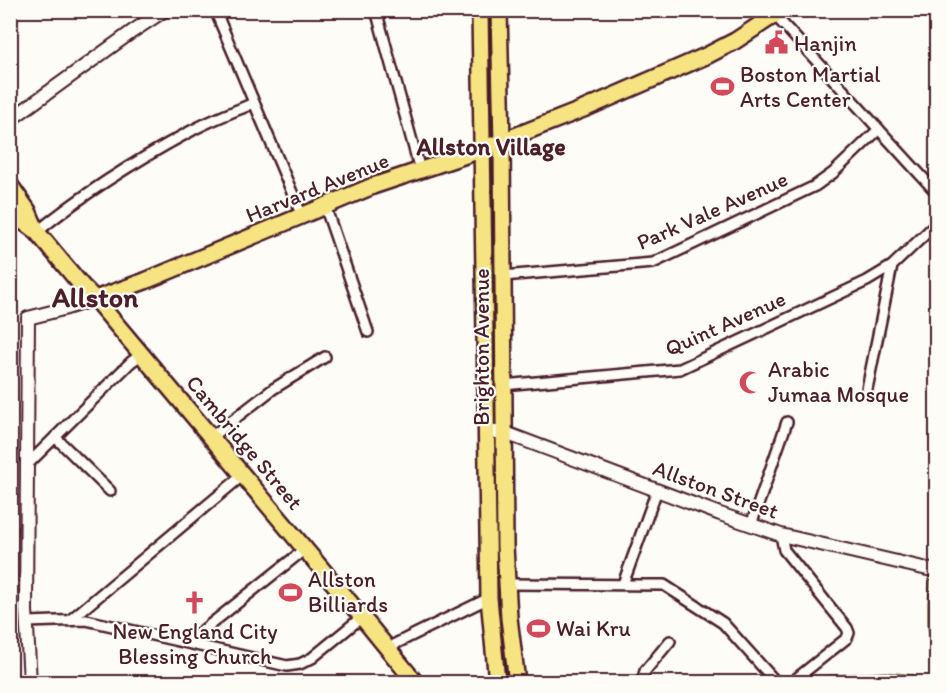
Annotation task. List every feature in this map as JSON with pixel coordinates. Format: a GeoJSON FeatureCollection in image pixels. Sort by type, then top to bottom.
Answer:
{"type":"FeatureCollection","features":[{"type":"Feature","properties":{"kind":"main road","name":"Brighton Avenue"},"geometry":{"type":"LineString","coordinates":[[480,10],[489,598],[497,682]]}},
{"type":"Feature","properties":{"kind":"main road","name":"Brighton Avenue"},"geometry":{"type":"LineString","coordinates":[[499,10],[506,584],[510,636],[517,682]]}},
{"type":"Feature","properties":{"kind":"main road","name":"Harvard Avenue"},"geometry":{"type":"LineString","coordinates":[[95,299],[146,282],[373,186],[483,149],[590,107],[735,41],[776,12]]}},
{"type":"Feature","properties":{"kind":"main road","name":"Cambridge Street"},"geometry":{"type":"LineString","coordinates":[[10,185],[28,211],[37,232]]}},
{"type":"Feature","properties":{"kind":"main road","name":"Cambridge Street"},"geometry":{"type":"LineString","coordinates":[[10,207],[18,218],[37,232],[142,354],[362,616],[414,682]]}},
{"type":"Feature","properties":{"kind":"street"},"geometry":{"type":"LineString","coordinates":[[10,120],[165,10]]}},
{"type":"Feature","properties":{"kind":"street"},"geometry":{"type":"LineString","coordinates":[[215,10],[302,216]]}},
{"type":"Feature","properties":{"kind":"street"},"geometry":{"type":"LineString","coordinates":[[376,10],[420,170]]}},
{"type":"Feature","properties":{"kind":"street"},"geometry":{"type":"LineString","coordinates":[[932,10],[936,16]]}},
{"type":"Feature","properties":{"kind":"street"},"geometry":{"type":"LineString","coordinates":[[776,12],[936,192]]}},
{"type":"Feature","properties":{"kind":"street"},"geometry":{"type":"LineString","coordinates":[[37,232],[127,168],[192,129],[254,103]]}},
{"type":"Feature","properties":{"kind":"street","name":"Park Vale Avenue"},"geometry":{"type":"LineString","coordinates":[[503,276],[652,263],[815,186],[833,173],[879,129]]}},
{"type":"Feature","properties":{"kind":"street"},"geometry":{"type":"LineString","coordinates":[[325,206],[368,332]]}},
{"type":"Feature","properties":{"kind":"street","name":"Quint Avenue"},"geometry":{"type":"LineString","coordinates":[[503,385],[680,369],[867,281],[892,266],[936,224]]}},
{"type":"Feature","properties":{"kind":"street"},"geometry":{"type":"LineString","coordinates":[[867,389],[892,266]]}},
{"type":"Feature","properties":{"kind":"street"},"geometry":{"type":"LineString","coordinates":[[30,682],[27,622],[28,318],[95,299]]}},
{"type":"Feature","properties":{"kind":"street"},"geometry":{"type":"LineString","coordinates":[[27,465],[142,354]]}},
{"type":"Feature","properties":{"kind":"street"},"geometry":{"type":"LineString","coordinates":[[211,437],[273,389],[325,357]]}},
{"type":"Feature","properties":{"kind":"street"},"geometry":{"type":"LineString","coordinates":[[751,525],[787,422]]}},
{"type":"Feature","properties":{"kind":"street","name":"Allston Street"},"geometry":{"type":"LineString","coordinates":[[487,432],[503,432],[781,535],[936,568]]}},
{"type":"Feature","properties":{"kind":"street"},"geometry":{"type":"LineString","coordinates":[[55,437],[110,491]]}},
{"type":"Feature","properties":{"kind":"street"},"geometry":{"type":"LineString","coordinates":[[69,621],[243,475]]}},
{"type":"Feature","properties":{"kind":"street"},"geometry":{"type":"LineString","coordinates":[[623,584],[657,490]]}},
{"type":"Feature","properties":{"kind":"street"},"geometry":{"type":"LineString","coordinates":[[781,535],[784,550],[849,633],[848,638],[792,682]]}},
{"type":"Feature","properties":{"kind":"street"},"geometry":{"type":"LineString","coordinates":[[187,643],[305,549]]}},
{"type":"Feature","properties":{"kind":"street"},"geometry":{"type":"LineString","coordinates":[[506,584],[664,585],[723,622],[776,682]]}},
{"type":"Feature","properties":{"kind":"street"},"geometry":{"type":"LineString","coordinates":[[388,650],[403,640],[489,598]]}},
{"type":"Feature","properties":{"kind":"street"},"geometry":{"type":"LineString","coordinates":[[27,622],[86,620],[287,666],[300,664],[312,657],[362,616]]}},
{"type":"Feature","properties":{"kind":"street"},"geometry":{"type":"LineString","coordinates":[[643,682],[645,671],[669,641]]}},
{"type":"Feature","properties":{"kind":"green space"},"geometry":{"type":"Polygon","coordinates":[[[930,580],[936,582],[936,677],[928,627],[930,580]]]}},
{"type":"Feature","properties":{"kind":"green space"},"geometry":{"type":"Polygon","coordinates":[[[885,672],[913,675],[918,682],[821,682],[822,676],[885,672]]]}},
{"type":"Feature","properties":{"kind":"place","name":"Hanjin"},"geometry":{"type":"Point","coordinates":[776,43]}},
{"type":"Feature","properties":{"kind":"place","name":"Boston Martial Arts Center"},"geometry":{"type":"Point","coordinates":[722,87]}},
{"type":"Feature","properties":{"kind":"place","name":"Arabic Jumaa Mosque"},"geometry":{"type":"Point","coordinates":[750,382]}},
{"type":"Feature","properties":{"kind":"place","name":"Allston Billiards"},"geometry":{"type":"Point","coordinates":[290,592]}},
{"type":"Feature","properties":{"kind":"place","name":"New England City Blessing Church"},"geometry":{"type":"Point","coordinates":[195,602]}},
{"type":"Feature","properties":{"kind":"place","name":"Wai Kru"},"geometry":{"type":"Point","coordinates":[538,628]}},
{"type":"Feature","properties":{"kind":"district","name":"Allston Village"},"geometry":{"type":"Point","coordinates":[491,147]}},
{"type":"Feature","properties":{"kind":"district","name":"Allston"},"geometry":{"type":"Point","coordinates":[95,297]}}]}
